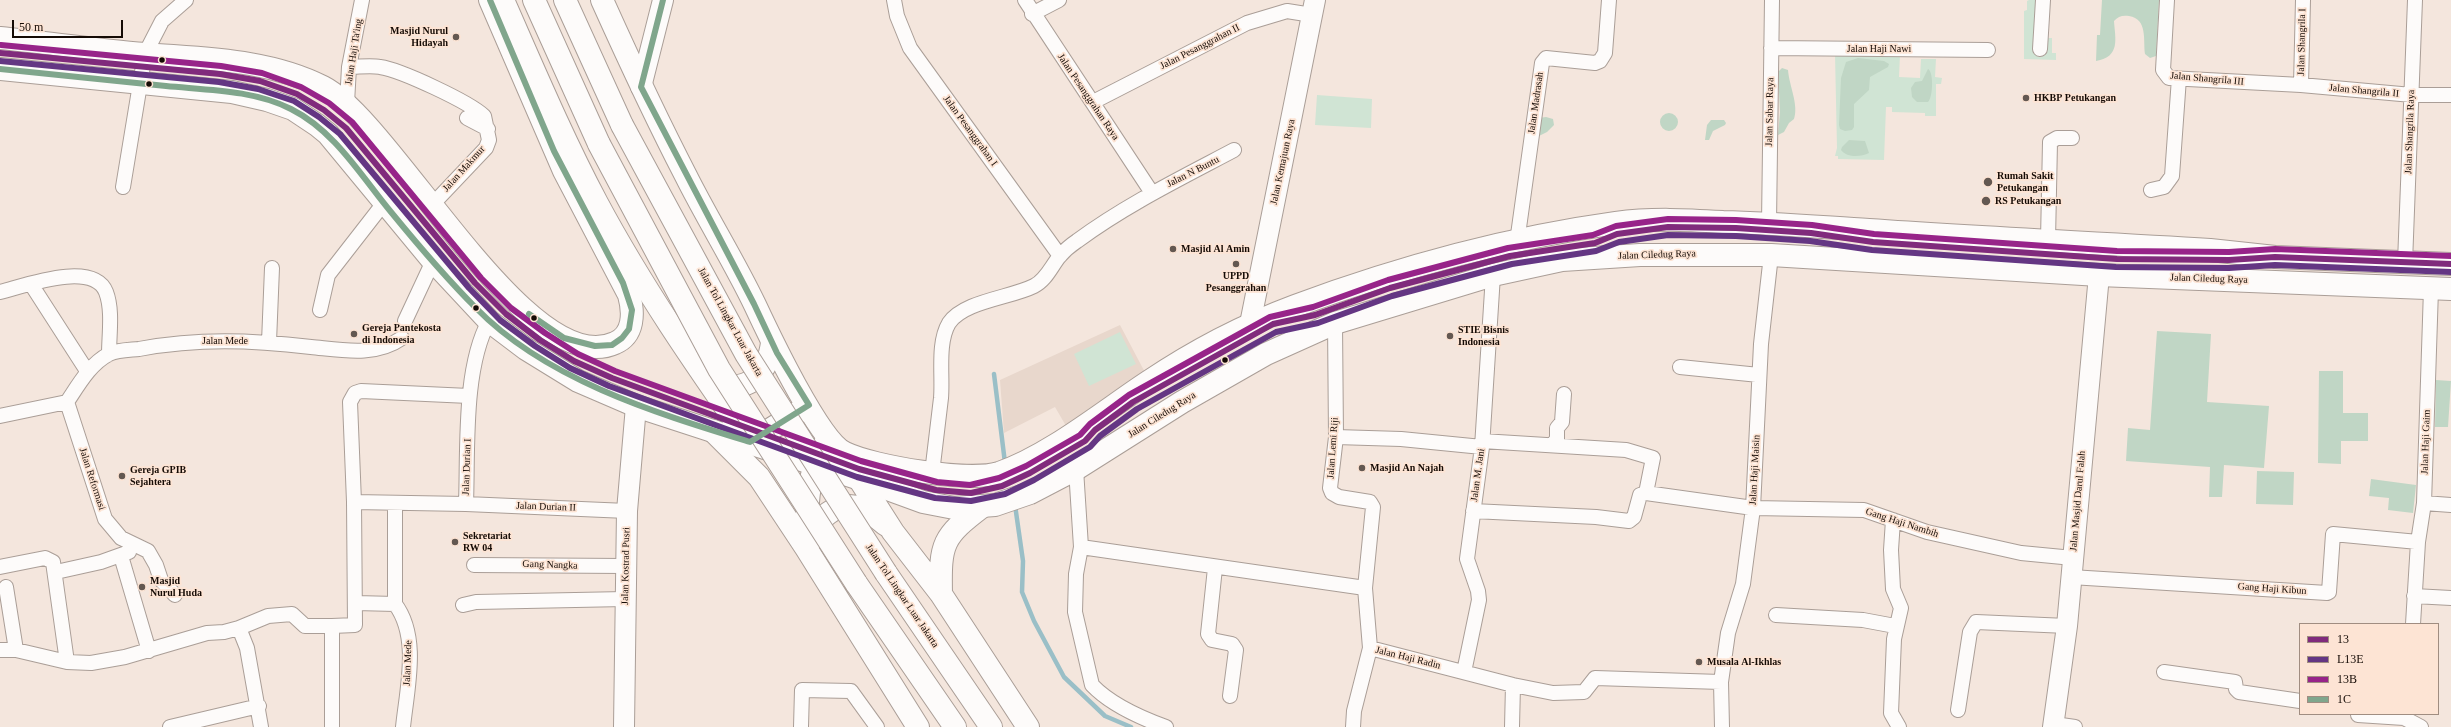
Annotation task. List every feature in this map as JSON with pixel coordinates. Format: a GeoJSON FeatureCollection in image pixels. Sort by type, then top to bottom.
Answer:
{"type":"FeatureCollection","features":[{"type":"Feature","properties":{"kind":"main road"},"geometry":{"type":"LineString","coordinates":[[0,38],[145,54],[234,61],[272,68],[324,87],[347,103],[368,125],[431,206],[494,280],[529,314],[568,339],[588,346],[598,347],[615,343],[628,333],[632,317],[629,295],[564,171],[490,0]]}},
{"type":"Feature","properties":{"kind":"main road"},"geometry":{"type":"LineString","coordinates":[[503,0],[562,134],[597,203],[656,304],[750,442],[809,406]]}},
{"type":"Feature","properties":{"kind":"main road"},"geometry":{"type":"LineString","coordinates":[[534,0],[600,144],[719,370],[856,583],[955,727]]}},
{"type":"Feature","properties":{"kind":"main road","name":"Jalan Tol Lingkar Luar Jakarta"},"geometry":{"type":"LineString","coordinates":[[565,0],[622,125],[746,354],[886,573],[991,727]]}},
{"type":"Feature","properties":{"kind":"main road"},"geometry":{"type":"LineString","coordinates":[[602,0],[641,87],[754,304],[772,343],[809,406],[835,446],[860,479],[894,532],[941,594],[1028,727]]}},
{"type":"Feature","properties":{"kind":"main road","name":"Jalan Ciledug Raya"},"geometry":{"type":"LineString","coordinates":[[0,69],[232,92],[267,100],[293,110],[328,134],[433,261],[490,321],[526,349],[578,381],[636,406],[750,442],[923,502],[954,508],[983,506],[1008,502],[1030,493],[1085,464],[1240,369],[1309,334],[1335,323],[1493,275],[1562,260],[1712,253],[1771,255],[2099,275],[2441,289]]}},
{"type":"Feature","properties":{"kind":"main road"},"geometry":{"type":"LineString","coordinates":[[1710,221],[1712,253]]}},
{"type":"Feature","properties":{"kind":"main road"},"geometry":{"type":"LineString","coordinates":[[809,553],[808,499],[815,464],[820,450],[835,446],[861,459],[932,473],[977,477],[997,473],[1033,457],[1073,433],[1178,362],[1250,324],[1296,305],[1392,273],[1517,242],[1619,222],[1710,221],[1769,223],[2002,239],[2048,240],[2210,250],[2274,257],[2451,264]]}},
{"type":"Feature","properties":{"kind":"main road"},"geometry":{"type":"LineString","coordinates":[[1973,267],[1976,265],[1978,253],[1974,237]]}},
{"type":"Feature","properties":{"kind":"main road"},"geometry":{"type":"LineString","coordinates":[[1997,268],[1995,264],[1995,254],[2002,239]]}},
{"type":"Feature","properties":{"kind":"main road"},"geometry":{"type":"LineString","coordinates":[[1296,305],[1309,334]]}},
{"type":"Feature","properties":{"kind":"main road"},"geometry":{"type":"LineString","coordinates":[[695,363],[719,383],[729,386],[741,385],[752,381],[764,369],[769,359],[772,343]]}},
{"type":"Feature","properties":{"kind":"main road"},"geometry":{"type":"LineString","coordinates":[[713,431],[759,478],[809,553],[918,727]]}},
{"type":"Feature","properties":{"kind":"main road"},"geometry":{"type":"LineString","coordinates":[[1073,433],[1085,464]]}},
{"type":"Feature","properties":{"kind":"main road"},"geometry":{"type":"LineString","coordinates":[[809,553],[814,529],[825,515],[835,509],[847,506],[858,507],[875,516],[894,532]]}},
{"type":"Feature","properties":{"kind":"main road"},"geometry":{"type":"LineString","coordinates":[[941,594],[940,562],[946,540],[962,522],[983,506]]}},
{"type":"Feature","properties":{"kind":"street"},"geometry":{"type":"LineString","coordinates":[[123,187],[145,54],[162,21],[186,0]]}},
{"type":"Feature","properties":{"kind":"street","name":"Jalan Haji Ta'ing"},"geometry":{"type":"LineString","coordinates":[[347,103],[349,67],[362,0]]}},
{"type":"Feature","properties":{"kind":"street"},"geometry":{"type":"LineString","coordinates":[[641,87],[663,0]]}},
{"type":"Feature","properties":{"kind":"street"},"geometry":{"type":"LineString","coordinates":[[887,0],[897,16]]}},
{"type":"Feature","properties":{"kind":"street","name":"Jalan Pesanggrahan I"},"geometry":{"type":"LineString","coordinates":[[894,0],[897,16],[910,48],[1060,256]]}},
{"type":"Feature","properties":{"kind":"street","name":"Jalan Pesanggrahan Raya"},"geometry":{"type":"LineString","coordinates":[[1025,0],[1032,14],[1093,102],[1152,193]]}},
{"type":"Feature","properties":{"kind":"street"},"geometry":{"type":"LineString","coordinates":[[1032,14],[1059,0]]}},
{"type":"Feature","properties":{"kind":"street","name":"Jalan Madrasah"},"geometry":{"type":"LineString","coordinates":[[1517,242],[1542,63],[1546,58],[1595,63],[1600,61],[1605,53],[1608,0]]}},
{"type":"Feature","properties":{"kind":"street","name":"Jalan Sabar Raya"},"geometry":{"type":"LineString","coordinates":[[1769,223],[1772,0]]}},
{"type":"Feature","properties":{"kind":"street"},"geometry":{"type":"LineString","coordinates":[[2040,49],[2043,0]]}},
{"type":"Feature","properties":{"kind":"street","name":"Jalan Shangrila III"},"geometry":{"type":"LineString","coordinates":[[2168,0],[2163,70],[2169,78],[2301,85]]}},
{"type":"Feature","properties":{"kind":"street","name":"Jalan Shangrila I"},"geometry":{"type":"LineString","coordinates":[[2301,85],[2303,0]]}},
{"type":"Feature","properties":{"kind":"street","name":"Jalan Shangrila Raya"},"geometry":{"type":"LineString","coordinates":[[2405,263],[2415,0]]}},
{"type":"Feature","properties":{"kind":"street","name":"Jalan Pesanggrahan II"},"geometry":{"type":"LineString","coordinates":[[1093,102],[1247,23],[1287,11],[1314,7]]}},
{"type":"Feature","properties":{"kind":"street","name":"Jalan Kemajuan Raya"},"geometry":{"type":"LineString","coordinates":[[1250,324],[1314,7]]}},
{"type":"Feature","properties":{"kind":"street","name":"Jalan Haji Nawi"},"geometry":{"type":"LineString","coordinates":[[1771,48],[1988,50]]}},
{"type":"Feature","properties":{"kind":"street"},"geometry":{"type":"LineString","coordinates":[[349,67],[380,67],[424,83],[479,112],[484,116],[488,129]]}},
{"type":"Feature","properties":{"kind":"street"},"geometry":{"type":"LineString","coordinates":[[2151,190],[2164,187],[2172,176],[2179,78]]}},
{"type":"Feature","properties":{"kind":"street","name":"Jalan Shangrila II"},"geometry":{"type":"LineString","coordinates":[[2301,85],[2412,95],[2451,95]]}},
{"type":"Feature","properties":{"kind":"street"},"geometry":{"type":"LineString","coordinates":[[466,118],[488,129]]}},
{"type":"Feature","properties":{"kind":"street","name":"Jalan Makmur"},"geometry":{"type":"LineString","coordinates":[[431,206],[486,148],[489,140],[488,129]]}},
{"type":"Feature","properties":{"kind":"street"},"geometry":{"type":"LineString","coordinates":[[2048,240],[2050,142],[2058,138],[2072,138]]}},
{"type":"Feature","properties":{"kind":"street","name":"Jalan N Buntu"},"geometry":{"type":"LineString","coordinates":[[932,473],[941,396],[943,341],[949,324],[960,313],[992,300],[1013,295],[1035,285],[1048,274],[1060,256],[1076,241],[1152,193],[1234,150]]}},
{"type":"Feature","properties":{"kind":"street"},"geometry":{"type":"LineString","coordinates":[[320,310],[328,275],[384,203]]}},
{"type":"Feature","properties":{"kind":"street","name":"Jalan Haji Maisin"},"geometry":{"type":"LineString","coordinates":[[1720,682],[1728,633],[1744,584],[1753,508],[1759,375],[1771,255]]}},
{"type":"Feature","properties":{"kind":"street"},"geometry":{"type":"LineString","coordinates":[[405,321],[433,261]]}},
{"type":"Feature","properties":{"kind":"street"},"geometry":{"type":"LineString","coordinates":[[269,342],[272,268]]}},
{"type":"Feature","properties":{"kind":"street","name":"Jalan M. Jani"},"geometry":{"type":"LineString","coordinates":[[1464,672],[1479,600],[1478,591],[1467,559],[1482,444],[1493,275]]}},
{"type":"Feature","properties":{"kind":"street","name":"Jalan Masjid Darul Falah"},"geometry":{"type":"LineString","coordinates":[[2054,726],[2067,626],[2099,275]]}},
{"type":"Feature","properties":{"kind":"street"},"geometry":{"type":"LineString","coordinates":[[0,292],[50,278],[90,277],[100,283],[106,292],[109,310],[109,354]]}},
{"type":"Feature","properties":{"kind":"street"},"geometry":{"type":"LineString","coordinates":[[31,284],[87,371]]}},
{"type":"Feature","properties":{"kind":"street","name":"Jalan Haji Gaim"},"geometry":{"type":"LineString","coordinates":[[2413,623],[2418,542],[2424,503],[2441,289]]}},
{"type":"Feature","properties":{"kind":"street","name":"Jalan Durian I"},"geometry":{"type":"LineString","coordinates":[[354,502],[394,504],[466,504],[470,396],[482,335],[490,321]]}},
{"type":"Feature","properties":{"kind":"street","name":"Jalan Lemi Riji"},"geometry":{"type":"LineString","coordinates":[[1335,323],[1336,436],[1330,488],[1332,493],[1340,497],[1370,502],[1373,507],[1365,588]]}},
{"type":"Feature","properties":{"kind":"street","name":"Jalan Mede"},"geometry":{"type":"LineString","coordinates":[[67,402],[87,371],[109,354],[179,341],[269,342],[348,351],[383,349],[402,338]]}},
{"type":"Feature","properties":{"kind":"street"},"geometry":{"type":"LineString","coordinates":[[1680,367],[1759,375]]}},
{"type":"Feature","properties":{"kind":"street"},"geometry":{"type":"LineString","coordinates":[[0,650],[16,650],[67,662],[91,663],[149,651],[207,633],[224,632],[239,628],[268,616],[292,614],[305,626],[332,633],[355,625],[354,502],[350,402],[355,393],[361,391],[470,396]]}},
{"type":"Feature","properties":{"kind":"street"},"geometry":{"type":"LineString","coordinates":[[1552,445],[1557,439],[1556,428],[1562,422],[1564,394]]}},
{"type":"Feature","properties":{"kind":"street"},"geometry":{"type":"LineString","coordinates":[[0,416],[67,402]]}},
{"type":"Feature","properties":{"kind":"street","name":"Jalan Reformasi"},"geometry":{"type":"LineString","coordinates":[[67,402],[105,519],[122,538],[148,551],[156,565],[161,580],[176,595]]}},
{"type":"Feature","properties":{"kind":"street","name":"Jalan Kostrad Pusri"},"geometry":{"type":"LineString","coordinates":[[624,727],[625,566],[627,511],[636,406]]}},
{"type":"Feature","properties":{"kind":"street"},"geometry":{"type":"LineString","coordinates":[[1336,436],[1482,444],[1552,445],[1626,450],[1652,456],[1646,493],[1640,496],[1634,517],[1629,521],[1596,517],[1473,511]]}},
{"type":"Feature","properties":{"kind":"street"},"geometry":{"type":"LineString","coordinates":[[1085,464],[1081,547],[1076,574],[1075,612],[1092,686],[1099,693],[1142,718],[1166,727]]}},
{"type":"Feature","properties":{"kind":"street","name":"Gang Haji Nambih"},"geometry":{"type":"LineString","coordinates":[[1646,493],[1753,508],[1864,510],[1926,532],[2014,551],[2072,567]]}},
{"type":"Feature","properties":{"kind":"street"},"geometry":{"type":"LineString","coordinates":[[2424,503],[2451,505]]}},
{"type":"Feature","properties":{"kind":"street"},"geometry":{"type":"LineString","coordinates":[[356,603],[395,604],[394,504]]}},
{"type":"Feature","properties":{"kind":"street","name":"Jalan Durian II"},"geometry":{"type":"LineString","coordinates":[[466,504],[627,511]]}},
{"type":"Feature","properties":{"kind":"street"},"geometry":{"type":"LineString","coordinates":[[1893,520],[1891,550],[1893,589],[1901,608],[1898,624],[1895,626],[1891,713],[1899,727]]}},
{"type":"Feature","properties":{"kind":"street","name":"Gang Haji Kibun"},"geometry":{"type":"LineString","coordinates":[[2072,567],[2327,593],[2329,592],[2333,534],[2418,542]]}},
{"type":"Feature","properties":{"kind":"street"},"geometry":{"type":"LineString","coordinates":[[56,572],[121,556],[140,546]]}},
{"type":"Feature","properties":{"kind":"street"},"geometry":{"type":"LineString","coordinates":[[1081,547],[1215,568],[1365,588]]}},
{"type":"Feature","properties":{"kind":"street"},"geometry":{"type":"LineString","coordinates":[[121,556],[149,651]]}},
{"type":"Feature","properties":{"kind":"street"},"geometry":{"type":"LineString","coordinates":[[0,567],[45,558],[53,562],[56,572],[67,662]]}},
{"type":"Feature","properties":{"kind":"street","name":"Gang Nangka"},"geometry":{"type":"LineString","coordinates":[[474,565],[625,566]]}},
{"type":"Feature","properties":{"kind":"street"},"geometry":{"type":"LineString","coordinates":[[1215,568],[1208,634],[1212,640],[1232,644],[1236,650],[1230,696]]}},
{"type":"Feature","properties":{"kind":"street"},"geometry":{"type":"LineString","coordinates":[[6,587],[16,650]]}},
{"type":"Feature","properties":{"kind":"street","name":"Jalan Haji Radin"},"geometry":{"type":"LineString","coordinates":[[1365,588],[1370,648],[1513,685],[1564,694],[1584,692],[1595,678],[1720,682]]}},
{"type":"Feature","properties":{"kind":"street"},"geometry":{"type":"LineString","coordinates":[[2414,596],[2451,598]]}},
{"type":"Feature","properties":{"kind":"street"},"geometry":{"type":"LineString","coordinates":[[463,605],[476,602],[625,600]]}},
{"type":"Feature","properties":{"kind":"street","name":"Jalan Mede"},"geometry":{"type":"LineString","coordinates":[[395,604],[401,612],[408,631],[409,668],[403,727]]}},
{"type":"Feature","properties":{"kind":"street"},"geometry":{"type":"LineString","coordinates":[[1776,616],[1863,620],[1895,626]]}},
{"type":"Feature","properties":{"kind":"street"},"geometry":{"type":"LineString","coordinates":[[1958,710],[1970,632],[1976,622],[2067,626]]}},
{"type":"Feature","properties":{"kind":"street"},"geometry":{"type":"LineString","coordinates":[[239,628],[244,636],[262,727]]}},
{"type":"Feature","properties":{"kind":"street"},"geometry":{"type":"LineString","coordinates":[[332,633],[332,727]]}},
{"type":"Feature","properties":{"kind":"street"},"geometry":{"type":"LineString","coordinates":[[1353,727],[1354,711],[1370,648]]}},
{"type":"Feature","properties":{"kind":"street"},"geometry":{"type":"LineString","coordinates":[[2164,672],[2235,682],[2236,689],[2239,692],[2299,700]]}},
{"type":"Feature","properties":{"kind":"street"},"geometry":{"type":"LineString","coordinates":[[1720,682],[1722,727]]}},
{"type":"Feature","properties":{"kind":"street"},"geometry":{"type":"LineString","coordinates":[[1512,727],[1513,685]]}},
{"type":"Feature","properties":{"kind":"street"},"geometry":{"type":"LineString","coordinates":[[801,727],[802,690],[851,691],[877,727]]}},
{"type":"Feature","properties":{"kind":"street"},"geometry":{"type":"LineString","coordinates":[[170,727],[259,706]]}},
{"type":"Feature","properties":{"kind":"street"},"geometry":{"type":"LineString","coordinates":[[2358,719],[2404,718],[2421,727]]}},
{"type":"Feature","properties":{"kind":"street"},"geometry":{"type":"LineString","coordinates":[[2054,726],[2075,727]]}},
{"type":"Feature","properties":{"kind":"shaded area"},"geometry":{"type":"Polygon","coordinates":[[[1120,325],[1149,380],[1069,431],[1055,407],[1004,433],[1000,380],[1120,325]]]}},
{"type":"Feature","properties":{"kind":"green space"},"geometry":{"type":"Polygon","coordinates":[[[2036,0],[2034,53],[2039,57],[2045,55],[2047,38],[2052,38],[2052,53],[2056,53],[2056,60],[2024,59],[2024,11],[2027,10],[2027,1],[2036,0]]]}},
{"type":"Feature","properties":{"kind":"green space"},"geometry":{"type":"Polygon","coordinates":[[[2102,0],[2159,0],[2156,56],[2150,58],[2145,54],[2143,31],[2139,21],[2129,16],[2123,16],[2114,21],[2115,46],[2113,51],[2104,59],[2096,61],[2097,35],[2100,35],[2102,0]]]}},
{"type":"Feature","properties":{"kind":"green space"},"geometry":{"type":"Polygon","coordinates":[[[1835,54],[1900,55],[1899,77],[1920,78],[1921,59],[1936,59],[1935,77],[1942,78],[1941,84],[1936,84],[1936,116],[1925,116],[1925,113],[1892,112],[1892,107],[1886,107],[1884,160],[1838,159],[1838,156],[1835,156],[1837,148],[1835,54]]]}},
{"type":"Feature","properties":{"kind":"green space"},"geometry":{"type":"Polygon","coordinates":[[[1858,58],[1884,61],[1889,64],[1888,67],[1870,77],[1869,90],[1854,104],[1854,127],[1852,130],[1845,131],[1840,129],[1839,125],[1841,78],[1846,62],[1858,58]]]}},
{"type":"Feature","properties":{"kind":"green space"},"geometry":{"type":"Polygon","coordinates":[[[1782,68],[1788,70],[1795,101],[1795,113],[1794,119],[1789,123],[1784,132],[1778,135],[1780,112],[1778,72],[1782,68]]]}},
{"type":"Feature","properties":{"kind":"green space"},"geometry":{"type":"Polygon","coordinates":[[[1928,69],[1932,80],[1930,100],[1928,102],[1917,102],[1912,97],[1911,88],[1915,82],[1922,81],[1928,69]]]}},
{"type":"Feature","properties":{"kind":"green space"},"geometry":{"type":"Polygon","coordinates":[[[1317,95],[1372,99],[1371,128],[1315,125],[1317,95]]]}},
{"type":"Feature","properties":{"kind":"green space"},"geometry":{"type":"Polygon","coordinates":[[[1669,113],[1675,116],[1678,122],[1675,128],[1669,131],[1663,128],[1660,122],[1663,116],[1669,113]]]}},
{"type":"Feature","properties":{"kind":"green space"},"geometry":{"type":"Polygon","coordinates":[[[1546,117],[1553,119],[1554,125],[1547,132],[1539,136],[1537,134],[1539,118],[1546,117]]]}},
{"type":"Feature","properties":{"kind":"green space"},"geometry":{"type":"Polygon","coordinates":[[[1711,120],[1724,120],[1726,123],[1713,131],[1709,140],[1705,140],[1707,125],[1711,120]]]}},
{"type":"Feature","properties":{"kind":"green space"},"geometry":{"type":"Polygon","coordinates":[[[1849,140],[1865,141],[1869,153],[1850,156],[1844,153],[1841,150],[1842,147],[1849,140]]]}},
{"type":"Feature","properties":{"kind":"green space"},"geometry":{"type":"Polygon","coordinates":[[[2157,331],[2211,334],[2207,402],[2269,406],[2264,468],[2224,465],[2222,497],[2209,497],[2210,467],[2126,461],[2128,428],[2150,430],[2157,331]]]}},
{"type":"Feature","properties":{"kind":"green space"},"geometry":{"type":"Polygon","coordinates":[[[1120,332],[1136,364],[1089,386],[1074,354],[1120,332]]]}},
{"type":"Feature","properties":{"kind":"green space"},"geometry":{"type":"Polygon","coordinates":[[[2319,371],[2343,371],[2343,413],[2368,413],[2368,441],[2341,441],[2341,464],[2318,463],[2319,371]]]}},
{"type":"Feature","properties":{"kind":"green space"},"geometry":{"type":"Polygon","coordinates":[[[2436,380],[2451,381],[2448,427],[2435,427],[2436,380]]]}},
{"type":"Feature","properties":{"kind":"green space"},"geometry":{"type":"Polygon","coordinates":[[[2257,471],[2294,472],[2293,505],[2256,504],[2257,471]]]}},
{"type":"Feature","properties":{"kind":"green space"},"geometry":{"type":"Polygon","coordinates":[[[2371,479],[2416,485],[2413,513],[2388,510],[2389,498],[2369,496],[2371,479]]]}},
{"type":"Feature","properties":{"kind":"waterway"},"geometry":{"type":"LineString","coordinates":[[994,374],[1005,463]]}},
{"type":"Feature","properties":{"kind":"waterway"},"geometry":{"type":"LineString","coordinates":[[1015,505],[1023,561],[1022,592],[1034,621],[1064,677],[1105,716],[1131,727]]}},
{"type":"Feature","properties":{"kind":"transit line","name":"1C"},"geometry":{"type":"LineString","coordinates":[[490,0],[554,151],[623,283],[632,310],[629,329],[622,338],[612,345],[595,346],[564,338],[529,314]]}},
{"type":"Feature","properties":{"kind":"transit line","name":"1C"},"geometry":{"type":"LineString","coordinates":[[0,69],[246,94],[262,98],[291,109],[307,118],[334,142],[443,273],[476,308],[504,333],[535,355],[604,391],[677,419],[750,442],[809,405],[777,353],[754,304],[641,87],[663,0]]}},
{"type":"Feature","properties":{"kind":"transit line","name":"13B"},"geometry":{"type":"LineString","coordinates":[[1,45],[221,66],[262,73],[301,87],[329,103],[352,122],[481,278],[511,308],[545,333],[578,354],[615,371],[861,461],[937,482],[970,485],[999,478],[1026,466],[1080,435],[1090,424],[1129,395],[1270,317],[1313,307],[1388,280],[1508,248],[1593,235],[1616,226],[1668,219],[1736,220],[1812,225],[1874,234],[2117,251],[2229,252],[2275,249],[2451,256]]}},
{"type":"Feature","properties":{"kind":"transit line","name":"13"},"geometry":{"type":"LineString","coordinates":[[0,53],[220,74],[260,81],[297,94],[324,110],[346,128],[475,283],[506,314],[540,340],[574,361],[612,378],[859,469],[936,490],[971,493],[1002,486],[1030,473],[1085,441],[1095,430],[1133,402],[1273,324],[1315,315],[1390,288],[1510,256],[1595,243],[1617,234],[1668,227],[1736,228],[1811,233],[1873,242],[2117,259],[2229,260],[2275,257],[2451,264]]}},
{"type":"Feature","properties":{"kind":"transit line","name":"L13E"},"geometry":{"type":"LineString","coordinates":[[0,61],[219,82],[258,89],[294,101],[319,117],[340,134],[469,288],[500,320],[535,346],[570,368],[609,386],[857,477],[935,498],[971,501],[1005,494],[1034,480],[1090,447],[1100,436],[1137,409],[1276,332],[1318,323],[1392,296],[1512,264],[1596,251],[1619,242],[1668,235],[1736,236],[1810,241],[1872,250],[2116,267],[2229,268],[2275,265],[2451,272]]}},
{"type":"Feature","properties":{"kind":"place","name":"Masjid Nurul Hidayah"},"geometry":{"type":"Point","coordinates":[456,37]}},
{"type":"Feature","properties":{"kind":"place","name":"HKBP Petukangan"},"geometry":{"type":"Point","coordinates":[2026,98]}},
{"type":"Feature","properties":{"kind":"place","name":"Rumah Sakit Petukangan"},"geometry":{"type":"Point","coordinates":[1988,182]}},
{"type":"Feature","properties":{"kind":"place","name":"RS Petukangan"},"geometry":{"type":"Point","coordinates":[1986,201]}},
{"type":"Feature","properties":{"kind":"place","name":"Masjid Al Amin"},"geometry":{"type":"Point","coordinates":[1173,249]}},
{"type":"Feature","properties":{"kind":"place","name":"UPPD Pesanggrahan"},"geometry":{"type":"Point","coordinates":[1236,264]}},
{"type":"Feature","properties":{"kind":"place","name":"Gereja Pantekosta di Indonesia"},"geometry":{"type":"Point","coordinates":[354,334]}},
{"type":"Feature","properties":{"kind":"place","name":"STIE Bisnis Indonesia"},"geometry":{"type":"Point","coordinates":[1450,336]}},
{"type":"Feature","properties":{"kind":"place","name":"Masjid An Najah"},"geometry":{"type":"Point","coordinates":[1362,468]}},
{"type":"Feature","properties":{"kind":"place","name":"Gereja GPIB Sejahtera"},"geometry":{"type":"Point","coordinates":[122,476]}},
{"type":"Feature","properties":{"kind":"place","name":"Sekretariat RW 04"},"geometry":{"type":"Point","coordinates":[455,542]}},
{"type":"Feature","properties":{"kind":"place","name":"Masjid Nurul Huda"},"geometry":{"type":"Point","coordinates":[142,587]}},
{"type":"Feature","properties":{"kind":"place","name":"Musala Al-Ikhlas"},"geometry":{"type":"Point","coordinates":[1699,662]}}]}
